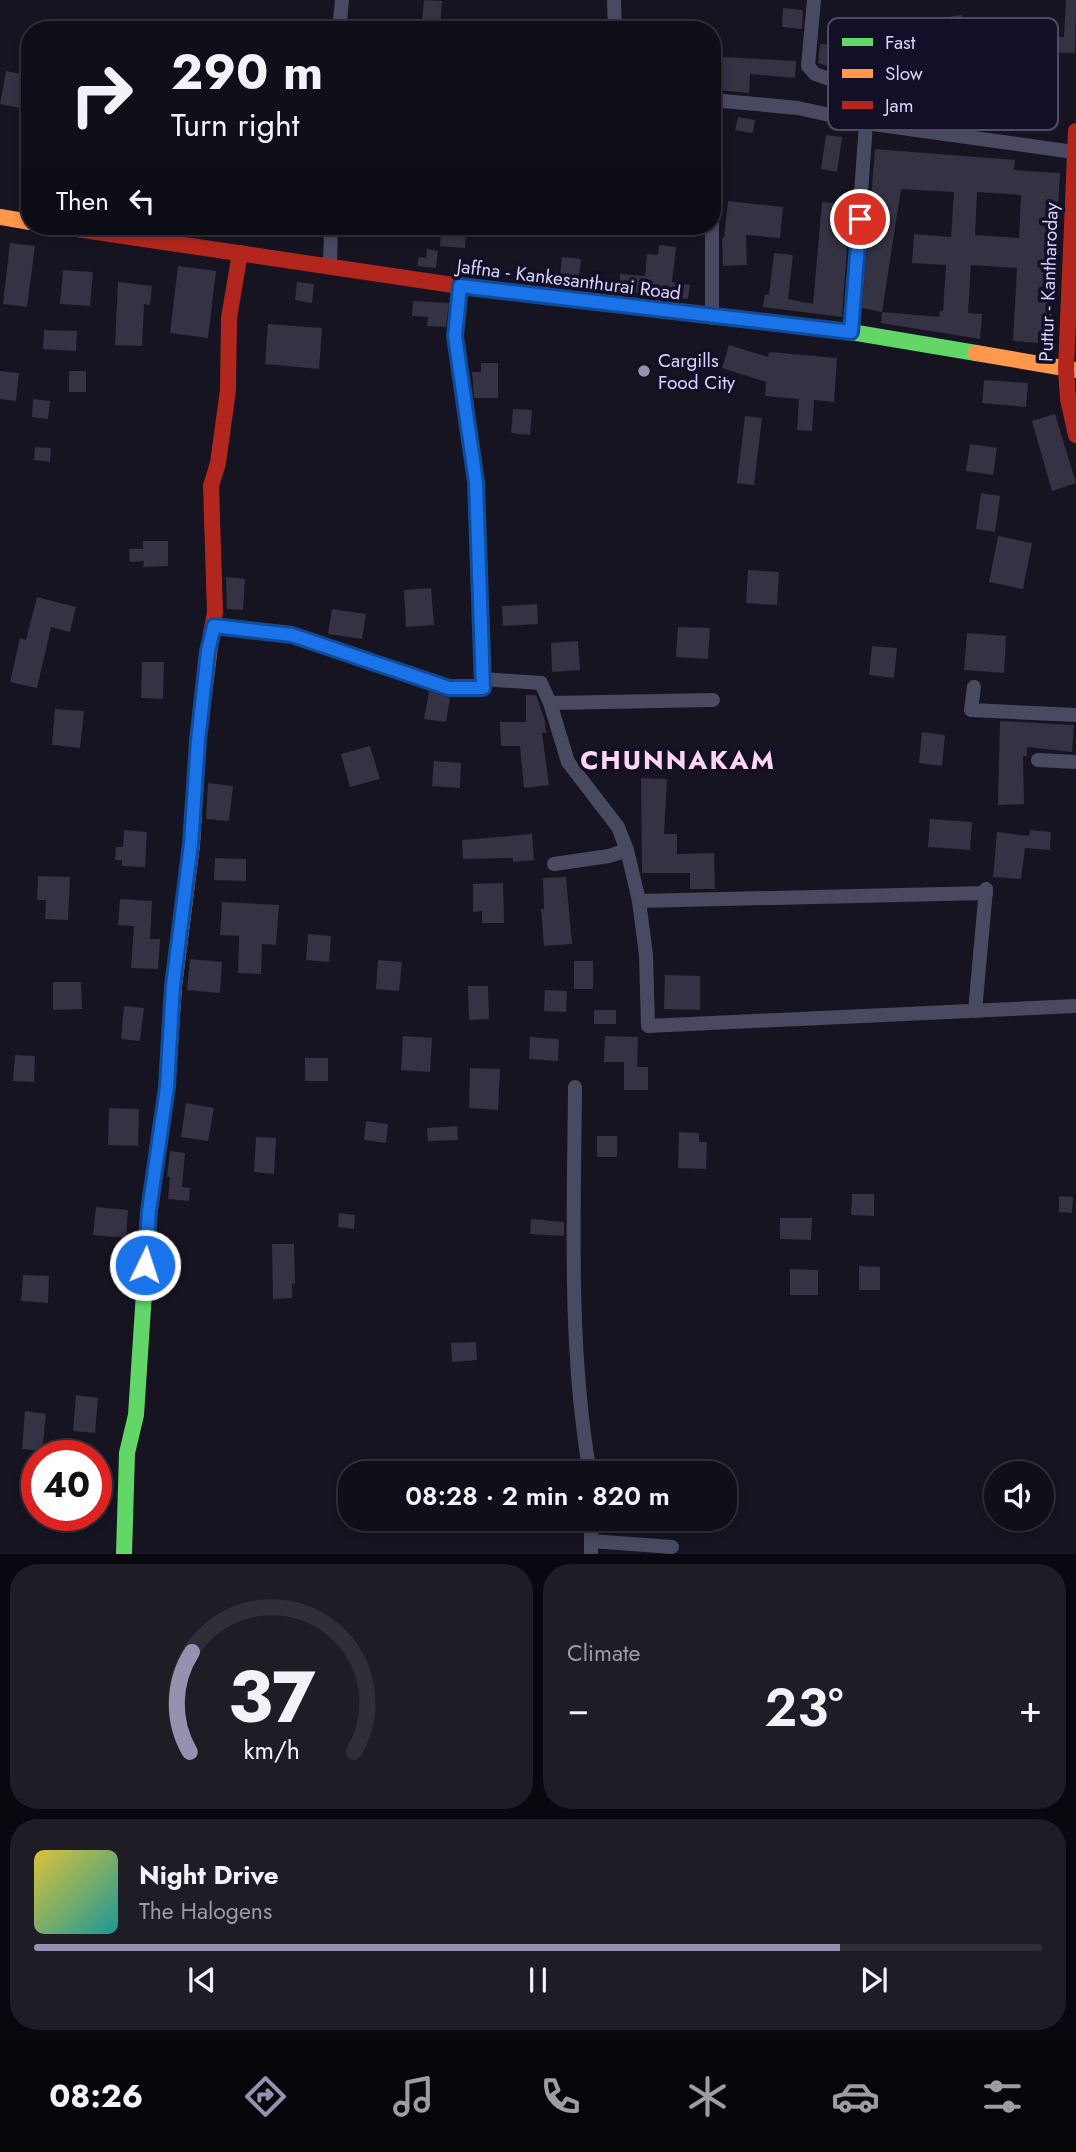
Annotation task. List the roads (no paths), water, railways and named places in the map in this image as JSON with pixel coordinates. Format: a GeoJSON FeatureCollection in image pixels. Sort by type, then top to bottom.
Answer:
{"type":"FeatureCollection","features":[{"type":"Feature","properties":{"kind":"main road","name":"Puttur - Kantharoday"},"geometry":{"type":"LineString","coordinates":[[1076,131],[1071,369],[1068,399],[1076,435]]}},
{"type":"Feature","properties":{"kind":"main road"},"geometry":{"type":"LineString","coordinates":[[0,217],[21,220]]}},
{"type":"Feature","properties":{"kind":"main road","name":"Jaffna - Kankesanthurai Road"},"geometry":{"type":"LineString","coordinates":[[118,235],[460,286],[712,318],[851,332],[1071,369]]}},
{"type":"Feature","properties":{"kind":"main road"},"geometry":{"type":"LineString","coordinates":[[124,1553],[127,1453],[136,1415],[149,1216],[167,1087],[173,986],[191,844],[208,651],[214,626],[211,486],[218,463],[228,390],[229,318],[240,253]]}},
{"type":"Feature","properties":{"kind":"street"},"geometry":{"type":"LineString","coordinates":[[341,21],[342,0]]}},
{"type":"Feature","properties":{"kind":"street"},"geometry":{"type":"LineString","coordinates":[[614,0],[615,21]]}},
{"type":"Feature","properties":{"kind":"street"},"geometry":{"type":"LineString","coordinates":[[814,0],[808,66],[815,75],[828,79]]}},
{"type":"Feature","properties":{"kind":"street"},"geometry":{"type":"LineString","coordinates":[[721,101],[798,108],[828,115]]}},
{"type":"Feature","properties":{"kind":"street"},"geometry":{"type":"LineString","coordinates":[[851,332],[865,130]]}},
{"type":"Feature","properties":{"kind":"street"},"geometry":{"type":"LineString","coordinates":[[916,130],[1074,152]]}},
{"type":"Feature","properties":{"kind":"street"},"geometry":{"type":"LineString","coordinates":[[330,267],[331,235]]}},
{"type":"Feature","properties":{"kind":"street"},"geometry":{"type":"LineString","coordinates":[[712,235],[712,318]]}},
{"type":"Feature","properties":{"kind":"street"},"geometry":{"type":"LineString","coordinates":[[214,626],[292,635],[449,688],[483,688],[476,482],[455,336],[460,286]]}},
{"type":"Feature","properties":{"kind":"street"},"geometry":{"type":"LineString","coordinates":[[482,679],[541,683],[568,762],[618,827],[639,901],[646,955],[648,1026],[1076,1006]]}},
{"type":"Feature","properties":{"kind":"street"},"geometry":{"type":"LineString","coordinates":[[974,687],[971,710],[1076,715]]}},
{"type":"Feature","properties":{"kind":"street"},"geometry":{"type":"LineString","coordinates":[[550,703],[713,700]]}},
{"type":"Feature","properties":{"kind":"street"},"geometry":{"type":"LineString","coordinates":[[1038,760],[1076,762]]}},
{"type":"Feature","properties":{"kind":"street"},"geometry":{"type":"LineString","coordinates":[[554,864],[609,856],[626,850]]}},
{"type":"Feature","properties":{"kind":"street"},"geometry":{"type":"LineString","coordinates":[[639,901],[986,891],[975,1011]]}},
{"type":"Feature","properties":{"kind":"street"},"geometry":{"type":"LineString","coordinates":[[575,1087],[573,1309],[580,1415],[588,1461]]}},
{"type":"Feature","properties":{"kind":"street"},"geometry":{"type":"LineString","coordinates":[[591,1547],[673,1547]]}},
{"type":"Feature","properties":{"kind":"place","name":"Cargills Food City"},"geometry":{"type":"Point","coordinates":[644,371]}},
{"type":"Feature","properties":{"kind":"district","name":"CHUNNAKAM"},"geometry":{"type":"Point","coordinates":[678,760]}}]}
